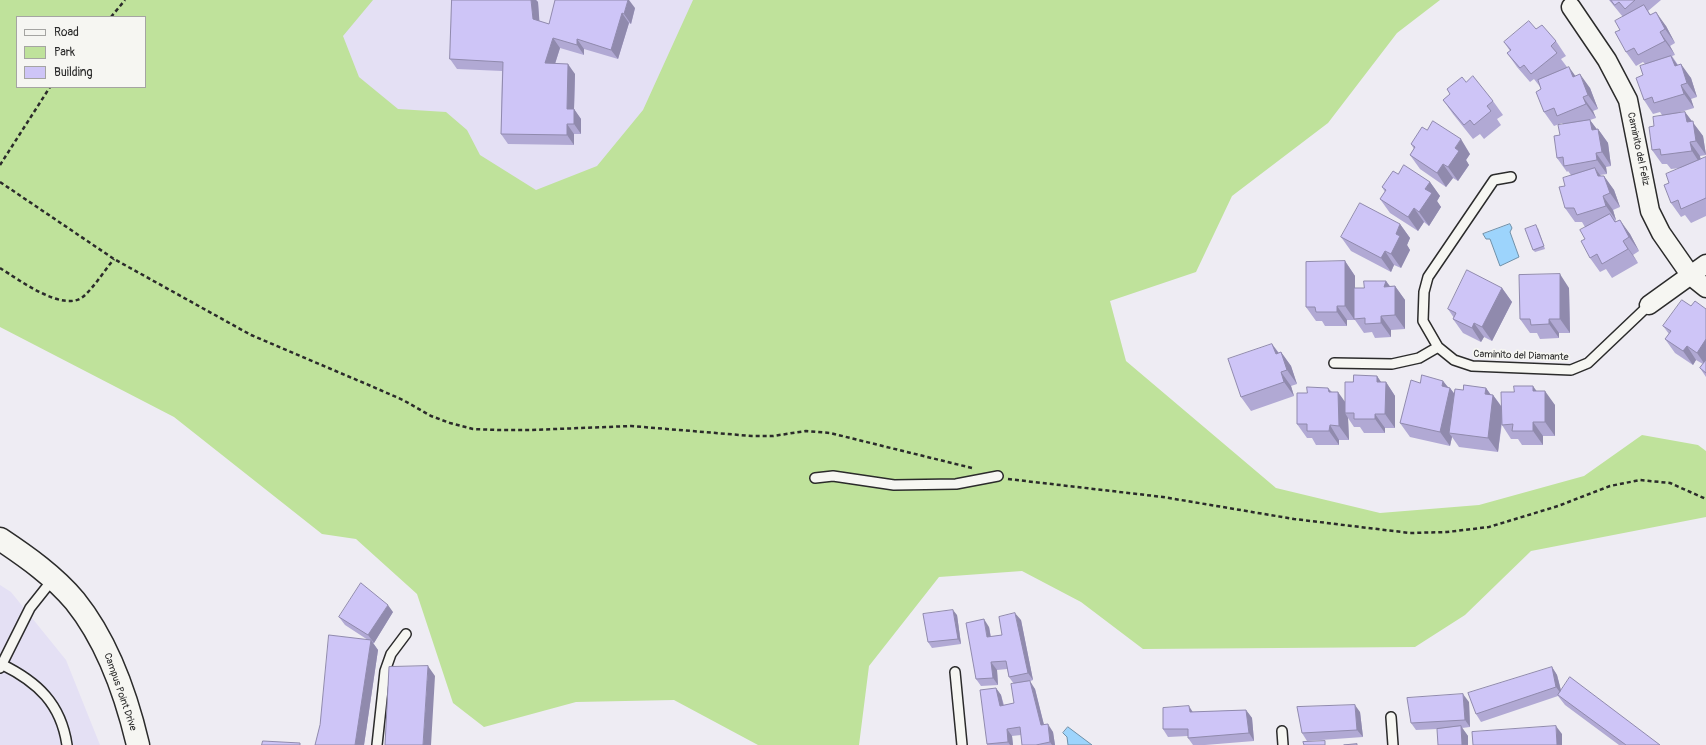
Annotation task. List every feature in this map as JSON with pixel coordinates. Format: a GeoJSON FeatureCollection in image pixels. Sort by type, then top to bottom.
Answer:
{"type":"FeatureCollection","features":[{"type":"Feature","properties":{"kind":"street","name":"Caminito del Feliz"},"geometry":{"type":"LineString","coordinates":[[1571,7],[1607,60],[1628,100],[1650,211],[1661,234],[1691,276],[1706,288]]}},
{"type":"Feature","properties":{"kind":"street"},"geometry":{"type":"LineString","coordinates":[[1649,306],[1706,264]]}},
{"type":"Feature","properties":{"kind":"street","name":"Campus Point Drive"},"geometry":{"type":"LineString","coordinates":[[0,539],[28,558],[53,579],[74,600],[93,625],[107,651],[122,691],[138,745]]}},
{"type":"Feature","properties":{"kind":"lane","name":"Caminito del Diamante"},"geometry":{"type":"LineString","coordinates":[[1511,178],[1494,180],[1428,277],[1424,292],[1424,322],[1438,347],[1454,360],[1472,366],[1571,370],[1588,363],[1649,306]]}},
{"type":"Feature","properties":{"kind":"lane"},"geometry":{"type":"LineString","coordinates":[[1334,363],[1392,364],[1419,358],[1438,347]]}},
{"type":"Feature","properties":{"kind":"lane"},"geometry":{"type":"LineString","coordinates":[[815,478],[834,476],[894,485],[956,484],[998,476]]}},
{"type":"Feature","properties":{"kind":"lane"},"geometry":{"type":"LineString","coordinates":[[53,579],[30,608],[1,666],[15,671],[41,689],[59,714],[67,745]]}},
{"type":"Feature","properties":{"kind":"lane"},"geometry":{"type":"LineString","coordinates":[[377,745],[385,671],[391,654],[406,634]]}},
{"type":"Feature","properties":{"kind":"lane"},"geometry":{"type":"LineString","coordinates":[[955,672],[962,745]]}},
{"type":"Feature","properties":{"kind":"lane"},"geometry":{"type":"LineString","coordinates":[[1391,717],[1393,745]]}},
{"type":"Feature","properties":{"kind":"lane"},"geometry":{"type":"LineString","coordinates":[[1282,731],[1283,745]]}},
{"type":"Feature","properties":{"kind":"path"},"geometry":{"type":"LineString","coordinates":[[112,16],[125,0]]}},
{"type":"Feature","properties":{"kind":"path"},"geometry":{"type":"LineString","coordinates":[[0,165],[49,88]]}},
{"type":"Feature","properties":{"kind":"path"},"geometry":{"type":"LineString","coordinates":[[0,182],[114,259],[251,335],[403,400],[431,416],[472,429],[531,430],[631,426],[752,436],[773,436],[806,431],[830,433],[1009,479],[1163,497],[1294,519],[1410,533],[1447,532],[1489,526],[1558,506],[1610,486],[1640,480],[1670,483],[1706,499]]}},
{"type":"Feature","properties":{"kind":"path"},"geometry":{"type":"LineString","coordinates":[[0,268],[46,295],[61,301],[70,301],[84,296],[114,259]]}},
{"type":"Feature","properties":{"kind":"shaded area"},"geometry":{"type":"Polygon","coordinates":[[[333,0],[731,0],[555,237],[313,47],[333,0]]]}},
{"type":"Feature","properties":{"kind":"shaded area"},"geometry":{"type":"Polygon","coordinates":[[[0,585],[11,592],[66,660],[100,745],[0,745],[0,585]]]}},
{"type":"Feature","properties":{"kind":"green space"},"geometry":{"type":"Polygon","coordinates":[[[0,0],[373,0],[343,36],[359,77],[398,109],[446,112],[467,130],[480,155],[536,190],[597,166],[643,110],[693,0],[1440,0],[1397,33],[1328,123],[1232,196],[1196,272],[1110,301],[1126,361],[1276,488],[1380,513],[1479,505],[1584,476],[1642,435],[1698,445],[1706,451],[1706,517],[1531,551],[1465,615],[1415,647],[1143,649],[1081,602],[1022,571],[939,577],[869,666],[859,745],[758,745],[674,700],[576,702],[484,727],[453,703],[417,594],[356,539],[322,534],[174,417],[0,327],[0,0]]]}},
{"type":"Feature","properties":{"kind":"water"},"geometry":{"type":"Polygon","coordinates":[[[1510,224],[1512,228],[1510,232],[1519,257],[1500,266],[1490,239],[1486,239],[1483,234],[1510,224]]]}},
{"type":"Feature","properties":{"kind":"water"},"geometry":{"type":"Polygon","coordinates":[[[1068,727],[1092,745],[1068,745],[1067,737],[1063,733],[1068,727]]]}},
{"type":"Feature","properties":{"kind":"building"},"geometry":{"type":"Polygon","coordinates":[[[452,0],[531,0],[533,19],[549,24],[555,0],[628,0],[624,14],[622,13],[611,50],[577,39],[577,45],[553,38],[545,63],[568,64],[567,109],[574,109],[574,124],[567,124],[567,135],[501,134],[503,62],[450,59],[452,0]]]}},
{"type":"Feature","properties":{"kind":"building"},"geometry":{"type":"Polygon","coordinates":[[[1611,0],[1635,0],[1625,9],[1619,2],[1615,5],[1611,0]]]}},
{"type":"Feature","properties":{"kind":"building"},"geometry":{"type":"Polygon","coordinates":[[[1644,5],[1650,15],[1656,12],[1665,29],[1660,32],[1665,41],[1638,55],[1634,48],[1626,52],[1615,32],[1620,30],[1615,21],[1644,5]]]}},
{"type":"Feature","properties":{"kind":"building"},"geometry":{"type":"Polygon","coordinates":[[[1529,21],[1536,29],[1542,25],[1556,41],[1551,46],[1557,53],[1531,74],[1524,65],[1520,68],[1507,53],[1511,50],[1504,42],[1529,21]]]}},
{"type":"Feature","properties":{"kind":"building"},"geometry":{"type":"Polygon","coordinates":[[[1671,56],[1675,66],[1681,64],[1687,83],[1681,85],[1684,94],[1654,103],[1652,97],[1644,100],[1636,78],[1643,75],[1640,66],[1671,56]]]}},
{"type":"Feature","properties":{"kind":"building"},"geometry":{"type":"Polygon","coordinates":[[[1569,67],[1573,77],[1580,74],[1588,95],[1583,97],[1586,104],[1557,116],[1554,108],[1544,112],[1536,92],[1541,89],[1538,80],[1569,67]]]}},
{"type":"Feature","properties":{"kind":"building"},"geometry":{"type":"Polygon","coordinates":[[[1473,76],[1493,101],[1487,106],[1491,111],[1474,125],[1470,120],[1464,125],[1443,100],[1450,94],[1447,89],[1462,77],[1466,82],[1473,76]]]}},
{"type":"Feature","properties":{"kind":"building"},"geometry":{"type":"Polygon","coordinates":[[[1685,112],[1687,122],[1693,121],[1696,141],[1690,142],[1692,151],[1661,155],[1660,149],[1652,150],[1649,127],[1654,126],[1653,117],[1685,112]]]}},
{"type":"Feature","properties":{"kind":"building"},"geometry":{"type":"Polygon","coordinates":[[[1590,120],[1592,130],[1598,129],[1602,152],[1596,153],[1597,160],[1564,166],[1563,157],[1557,158],[1554,136],[1560,135],[1558,125],[1590,120]]]}},
{"type":"Feature","properties":{"kind":"building"},"geometry":{"type":"Polygon","coordinates":[[[1433,121],[1461,139],[1455,148],[1459,151],[1448,167],[1443,164],[1437,173],[1410,155],[1415,147],[1411,144],[1422,127],[1427,130],[1433,121]]]}},
{"type":"Feature","properties":{"kind":"building"},"geometry":{"type":"Polygon","coordinates":[[[1706,157],[1706,198],[1681,209],[1678,200],[1671,203],[1664,185],[1669,183],[1666,174],[1706,157]]]}},
{"type":"Feature","properties":{"kind":"building"},"geometry":{"type":"Polygon","coordinates":[[[1404,165],[1430,182],[1425,189],[1432,193],[1419,212],[1414,208],[1408,217],[1380,199],[1386,190],[1382,187],[1393,171],[1398,174],[1404,165]]]}},
{"type":"Feature","properties":{"kind":"building"},"geometry":{"type":"Polygon","coordinates":[[[1595,168],[1598,176],[1604,176],[1610,193],[1603,196],[1606,206],[1577,215],[1574,208],[1565,208],[1559,187],[1565,186],[1563,178],[1595,168]]]}},
{"type":"Feature","properties":{"kind":"building"},"geometry":{"type":"Polygon","coordinates":[[[1360,203],[1400,224],[1396,234],[1400,236],[1391,254],[1385,251],[1381,258],[1341,237],[1360,203]]]}},
{"type":"Feature","properties":{"kind":"building"},"geometry":{"type":"Polygon","coordinates":[[[1610,214],[1615,222],[1620,220],[1629,237],[1623,241],[1628,249],[1602,264],[1597,254],[1590,258],[1581,241],[1585,239],[1580,230],[1610,214]]]}},
{"type":"Feature","properties":{"kind":"building"},"geometry":{"type":"Polygon","coordinates":[[[1536,225],[1544,246],[1533,250],[1525,229],[1536,225]]]}},
{"type":"Feature","properties":{"kind":"building"},"geometry":{"type":"Polygon","coordinates":[[[1345,261],[1345,306],[1337,306],[1337,312],[1316,312],[1315,307],[1306,307],[1306,262],[1345,261]]]}},
{"type":"Feature","properties":{"kind":"building"},"geometry":{"type":"Polygon","coordinates":[[[1467,270],[1502,288],[1482,327],[1474,323],[1472,328],[1453,319],[1456,313],[1448,309],[1467,270]]]}},
{"type":"Feature","properties":{"kind":"building"},"geometry":{"type":"Polygon","coordinates":[[[1560,274],[1560,319],[1549,319],[1549,324],[1531,325],[1530,319],[1520,319],[1519,275],[1560,274]]]}},
{"type":"Feature","properties":{"kind":"building"},"geometry":{"type":"Polygon","coordinates":[[[1364,281],[1386,281],[1384,287],[1395,286],[1395,315],[1381,316],[1381,323],[1365,324],[1365,318],[1354,319],[1354,288],[1364,288],[1364,281]]]}},
{"type":"Feature","properties":{"kind":"building"},"geometry":{"type":"Polygon","coordinates":[[[1682,300],[1691,306],[1695,301],[1706,309],[1706,339],[1697,353],[1687,346],[1683,351],[1665,339],[1671,331],[1663,326],[1682,300]]]}},
{"type":"Feature","properties":{"kind":"building"},"geometry":{"type":"Polygon","coordinates":[[[1272,344],[1276,354],[1281,352],[1287,370],[1281,372],[1284,382],[1241,397],[1228,359],[1272,344]]]}},
{"type":"Feature","properties":{"kind":"building"},"geometry":{"type":"Polygon","coordinates":[[[1706,360],[1706,373],[1700,368],[1706,360]]]}},
{"type":"Feature","properties":{"kind":"building"},"geometry":{"type":"Polygon","coordinates":[[[1354,375],[1377,376],[1377,382],[1386,382],[1385,414],[1375,414],[1375,419],[1354,419],[1354,413],[1345,413],[1345,382],[1353,382],[1354,375]]]}},
{"type":"Feature","properties":{"kind":"building"},"geometry":{"type":"Polygon","coordinates":[[[1422,375],[1443,381],[1442,386],[1450,388],[1440,432],[1400,423],[1411,380],[1420,383],[1422,375]]]}},
{"type":"Feature","properties":{"kind":"building"},"geometry":{"type":"Polygon","coordinates":[[[1464,385],[1486,388],[1485,394],[1493,395],[1488,438],[1449,433],[1455,389],[1463,390],[1464,385]]]}},
{"type":"Feature","properties":{"kind":"building"},"geometry":{"type":"Polygon","coordinates":[[[1514,386],[1533,386],[1533,391],[1545,391],[1545,422],[1533,422],[1533,431],[1512,431],[1513,424],[1502,425],[1501,392],[1514,392],[1514,386]]]}},
{"type":"Feature","properties":{"kind":"building"},"geometry":{"type":"Polygon","coordinates":[[[1307,387],[1328,388],[1329,392],[1338,392],[1339,426],[1330,425],[1329,431],[1307,431],[1307,424],[1297,424],[1297,393],[1307,393],[1307,387]]]}},
{"type":"Feature","properties":{"kind":"building"},"geometry":{"type":"Polygon","coordinates":[[[361,583],[388,605],[368,635],[339,617],[361,583]]]}},
{"type":"Feature","properties":{"kind":"building"},"geometry":{"type":"Polygon","coordinates":[[[953,610],[958,639],[928,642],[923,614],[953,610]]]}},
{"type":"Feature","properties":{"kind":"building"},"geometry":{"type":"Polygon","coordinates":[[[1015,613],[1028,673],[1009,677],[1006,661],[991,662],[993,678],[976,679],[966,623],[984,619],[987,637],[1002,635],[999,617],[1015,613]]]}},
{"type":"Feature","properties":{"kind":"building"},"geometry":{"type":"Polygon","coordinates":[[[329,635],[371,640],[355,745],[315,745],[320,725],[329,635]]]}},
{"type":"Feature","properties":{"kind":"building"},"geometry":{"type":"Polygon","coordinates":[[[428,666],[423,745],[385,745],[389,667],[428,666]]]}},
{"type":"Feature","properties":{"kind":"building"},"geometry":{"type":"Polygon","coordinates":[[[1552,667],[1556,687],[1476,714],[1468,693],[1552,667]]]}},
{"type":"Feature","properties":{"kind":"building"},"geometry":{"type":"Polygon","coordinates":[[[1570,677],[1660,745],[1626,745],[1558,695],[1570,677]]]}},
{"type":"Feature","properties":{"kind":"building"},"geometry":{"type":"Polygon","coordinates":[[[1030,681],[1041,725],[1048,724],[1050,742],[1036,745],[1022,745],[1020,727],[1007,729],[1008,742],[987,744],[980,690],[996,688],[1000,706],[1014,703],[1011,684],[1030,681]]]}},
{"type":"Feature","properties":{"kind":"building"},"geometry":{"type":"Polygon","coordinates":[[[1463,694],[1465,720],[1411,723],[1407,698],[1463,694]]]}},
{"type":"Feature","properties":{"kind":"building"},"geometry":{"type":"Polygon","coordinates":[[[1355,705],[1357,730],[1302,733],[1297,707],[1355,705]]]}},
{"type":"Feature","properties":{"kind":"building"},"geometry":{"type":"Polygon","coordinates":[[[1189,706],[1190,712],[1246,710],[1249,733],[1188,738],[1188,729],[1163,729],[1163,708],[1189,706]]]}},
{"type":"Feature","properties":{"kind":"building"},"geometry":{"type":"Polygon","coordinates":[[[1461,726],[1462,745],[1438,745],[1437,729],[1461,726]]]}},
{"type":"Feature","properties":{"kind":"building"},"geometry":{"type":"Polygon","coordinates":[[[1556,726],[1557,745],[1473,745],[1472,732],[1556,726]]]}},
{"type":"Feature","properties":{"kind":"building"},"geometry":{"type":"Polygon","coordinates":[[[263,741],[300,743],[300,745],[262,745],[263,741]]]}},
{"type":"Feature","properties":{"kind":"building"},"geometry":{"type":"Polygon","coordinates":[[[1325,741],[1325,745],[1304,745],[1303,742],[1325,741]]]}}]}
